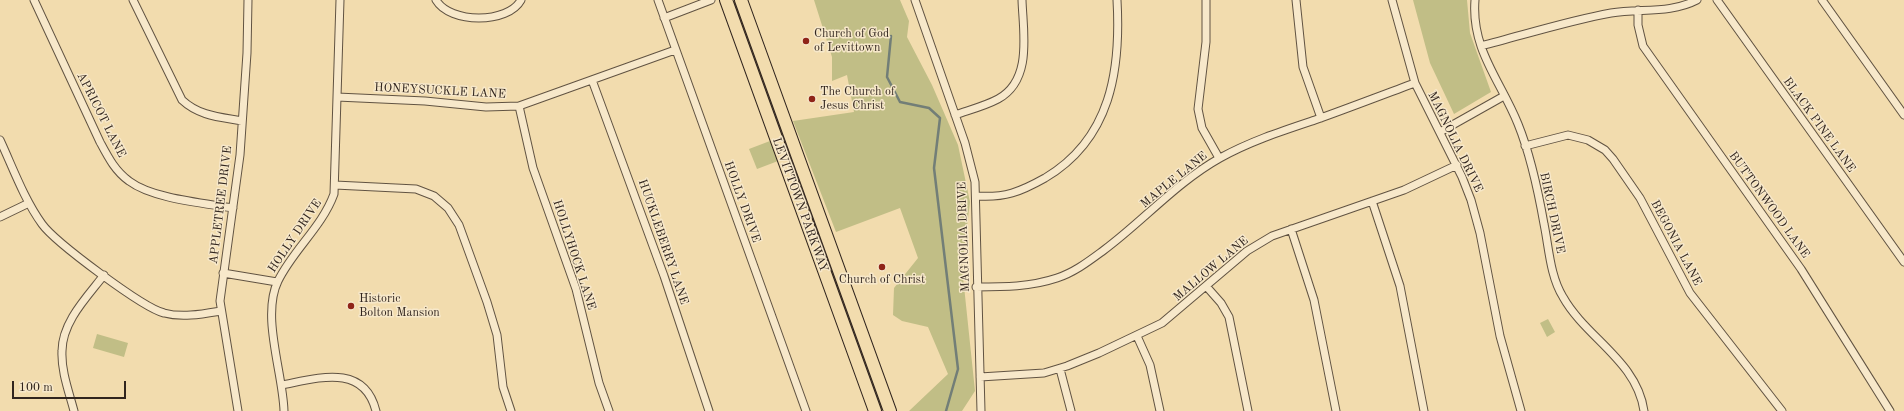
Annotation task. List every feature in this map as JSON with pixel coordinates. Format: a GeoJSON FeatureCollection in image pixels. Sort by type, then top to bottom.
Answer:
{"type":"FeatureCollection","features":[{"type":"Feature","properties":{"kind":"main road","name":"LEVITTOWN PARKWAY"},"geometry":{"type":"LineString","coordinates":[[726,0],[875,411]]}},
{"type":"Feature","properties":{"kind":"main road","name":"LEVITTOWN PARKWAY"},"geometry":{"type":"LineString","coordinates":[[741,0],[890,411]]}},
{"type":"Feature","properties":{"kind":"street","name":"APRICOT LANE"},"geometry":{"type":"LineString","coordinates":[[34,0],[100,142],[118,171],[130,182],[150,192],[233,208]]}},
{"type":"Feature","properties":{"kind":"street"},"geometry":{"type":"LineString","coordinates":[[133,0],[182,100],[189,107],[201,113],[242,121]]}},
{"type":"Feature","properties":{"kind":"street","name":"APPLETREE DRIVE"},"geometry":{"type":"LineString","coordinates":[[238,411],[221,311],[223,273],[233,208],[242,121],[248,0]]}},
{"type":"Feature","properties":{"kind":"street","name":"HOLLY DRIVE"},"geometry":{"type":"LineString","coordinates":[[284,411],[282,385],[272,331],[271,310],[277,282],[325,213],[331,202],[335,185],[340,0]]}},
{"type":"Feature","properties":{"kind":"street"},"geometry":{"type":"LineString","coordinates":[[436,0],[452,13],[460,16],[489,17],[506,14],[521,0]]}},
{"type":"Feature","properties":{"kind":"street","name":"HOLLY DRIVE"},"geometry":{"type":"LineString","coordinates":[[658,0],[806,411]]}},
{"type":"Feature","properties":{"kind":"street"},"geometry":{"type":"LineString","coordinates":[[664,18],[711,0]]}},
{"type":"Feature","properties":{"kind":"street","name":"MAGNOLIA DRIVE"},"geometry":{"type":"LineString","coordinates":[[915,0],[971,165],[976,196],[976,287],[981,411]]}},
{"type":"Feature","properties":{"kind":"street"},"geometry":{"type":"LineString","coordinates":[[955,115],[999,98],[1017,79],[1022,68],[1024,56],[1022,0]]}},
{"type":"Feature","properties":{"kind":"street"},"geometry":{"type":"LineString","coordinates":[[976,196],[1003,196],[1026,189],[1065,165],[1093,133],[1105,108],[1114,78],[1118,24],[1117,0]]}},
{"type":"Feature","properties":{"kind":"street"},"geometry":{"type":"LineString","coordinates":[[1206,0],[1206,42],[1198,109],[1202,128],[1219,158]]}},
{"type":"Feature","properties":{"kind":"street"},"geometry":{"type":"LineString","coordinates":[[1296,0],[1303,67],[1321,118]]}},
{"type":"Feature","properties":{"kind":"street","name":"MAGNOLIA DRIVE"},"geometry":{"type":"LineString","coordinates":[[1392,0],[1415,83],[1457,165],[1471,200],[1480,233],[1500,336],[1521,411]]}},
{"type":"Feature","properties":{"kind":"street","name":"BIRCH DRIVE"},"geometry":{"type":"LineString","coordinates":[[1475,0],[1476,24],[1487,64],[1518,124],[1526,146],[1539,196],[1551,260],[1560,292],[1580,321],[1619,360],[1630,374],[1640,393],[1644,411]]}},
{"type":"Feature","properties":{"kind":"street"},"geometry":{"type":"LineString","coordinates":[[1481,46],[1593,16],[1638,10],[1671,9],[1697,0]]}},
{"type":"Feature","properties":{"kind":"street","name":"BLACK PINE LANE"},"geometry":{"type":"LineString","coordinates":[[1717,0],[1904,262]]}},
{"type":"Feature","properties":{"kind":"street"},"geometry":{"type":"LineString","coordinates":[[1822,0],[1904,115]]}},
{"type":"Feature","properties":{"kind":"street","name":"BUTTONWOOD LANE"},"geometry":{"type":"LineString","coordinates":[[1638,10],[1643,46],[1802,269],[1890,411]]}},
{"type":"Feature","properties":{"kind":"street","name":"HONEYSUCKLE LANE"},"geometry":{"type":"LineString","coordinates":[[337,97],[425,101],[486,107],[519,106],[675,50]]}},
{"type":"Feature","properties":{"kind":"street","name":"HUCKLEBERRY LANE"},"geometry":{"type":"LineString","coordinates":[[592,80],[664,276],[709,411]]}},
{"type":"Feature","properties":{"kind":"street","name":"MAPLE LANE"},"geometry":{"type":"LineString","coordinates":[[976,287],[1023,286],[1058,278],[1071,272],[1086,264],[1127,232],[1197,173],[1219,158],[1258,138],[1321,118],[1415,83]]}},
{"type":"Feature","properties":{"kind":"street"},"geometry":{"type":"LineString","coordinates":[[1440,132],[1504,96]]}},
{"type":"Feature","properties":{"kind":"street","name":"HOLLYHOCK LANE"},"geometry":{"type":"LineString","coordinates":[[519,106],[533,168],[576,289],[599,383],[609,411]]}},
{"type":"Feature","properties":{"kind":"street","name":"BEGONIA LANE"},"geometry":{"type":"LineString","coordinates":[[1526,146],[1568,135],[1588,140],[1605,150],[1640,198],[1690,292],[1782,411]]}},
{"type":"Feature","properties":{"kind":"street"},"geometry":{"type":"LineString","coordinates":[[0,140],[29,203],[43,226],[54,237],[139,301],[162,313],[186,315],[221,311]]}},
{"type":"Feature","properties":{"kind":"street","name":"MALLOW LANE"},"geometry":{"type":"LineString","coordinates":[[980,377],[1026,375],[1060,369],[1137,336],[1173,316],[1247,251],[1272,236],[1404,190],[1457,165]]}},
{"type":"Feature","properties":{"kind":"street"},"geometry":{"type":"LineString","coordinates":[[335,185],[416,189],[434,196],[448,208],[461,230],[491,315],[497,335],[503,387],[512,411]]}},
{"type":"Feature","properties":{"kind":"street"},"geometry":{"type":"LineString","coordinates":[[1372,201],[1400,286],[1424,411]]}},
{"type":"Feature","properties":{"kind":"street"},"geometry":{"type":"LineString","coordinates":[[0,217],[29,203]]}},
{"type":"Feature","properties":{"kind":"street"},"geometry":{"type":"LineString","coordinates":[[1291,229],[1314,300],[1336,411]]}},
{"type":"Feature","properties":{"kind":"street"},"geometry":{"type":"LineString","coordinates":[[223,273],[277,282]]}},
{"type":"Feature","properties":{"kind":"street"},"geometry":{"type":"LineString","coordinates":[[74,411],[64,370],[62,342],[70,322],[104,275]]}},
{"type":"Feature","properties":{"kind":"street"},"geometry":{"type":"LineString","coordinates":[[1206,286],[1221,303],[1229,317],[1248,411]]}},
{"type":"Feature","properties":{"kind":"street"},"geometry":{"type":"LineString","coordinates":[[1137,336],[1150,365],[1160,411]]}},
{"type":"Feature","properties":{"kind":"street"},"geometry":{"type":"LineString","coordinates":[[1060,369],[1072,411]]}},
{"type":"Feature","properties":{"kind":"street"},"geometry":{"type":"LineString","coordinates":[[282,385],[332,376],[348,378],[367,392],[374,402],[376,411]]}},
{"type":"Feature","properties":{"kind":"shaded area"},"geometry":{"type":"Polygon","coordinates":[[[814,0],[900,0],[909,21],[907,37],[932,85],[958,145],[970,202],[962,267],[975,391],[962,411],[909,411],[948,374],[928,327],[902,321],[893,315],[894,288],[918,258],[900,208],[836,232],[793,121],[854,112],[847,75],[832,81],[832,57],[814,0]]]}},
{"type":"Feature","properties":{"kind":"shaded area"},"geometry":{"type":"Polygon","coordinates":[[[1413,0],[1467,0],[1470,33],[1491,92],[1454,114],[1430,63],[1413,0]]]}},
{"type":"Feature","properties":{"kind":"shaded area"},"geometry":{"type":"Polygon","coordinates":[[[770,141],[778,161],[757,169],[749,149],[770,141]]]}},
{"type":"Feature","properties":{"kind":"shaded area"},"geometry":{"type":"Polygon","coordinates":[[[1548,319],[1555,332],[1547,337],[1540,323],[1548,319]]]}},
{"type":"Feature","properties":{"kind":"shaded area"},"geometry":{"type":"Polygon","coordinates":[[[97,334],[128,343],[124,357],[93,348],[97,334]]]}},
{"type":"Feature","properties":{"kind":"waterway"},"geometry":{"type":"LineString","coordinates":[[891,36],[887,77],[900,102],[929,108],[940,118],[934,168],[958,369],[946,411]]}},
{"type":"Feature","properties":{"kind":"place","name":"Church of God of Levittown"},"geometry":{"type":"Point","coordinates":[806,41]}},
{"type":"Feature","properties":{"kind":"place","name":"The Church of Jesus Christ"},"geometry":{"type":"Point","coordinates":[812,99]}},
{"type":"Feature","properties":{"kind":"place","name":"Church of Christ"},"geometry":{"type":"Point","coordinates":[882,267]}},
{"type":"Feature","properties":{"kind":"place","name":"Historic Bolton Mansion"},"geometry":{"type":"Point","coordinates":[351,306]}}]}
